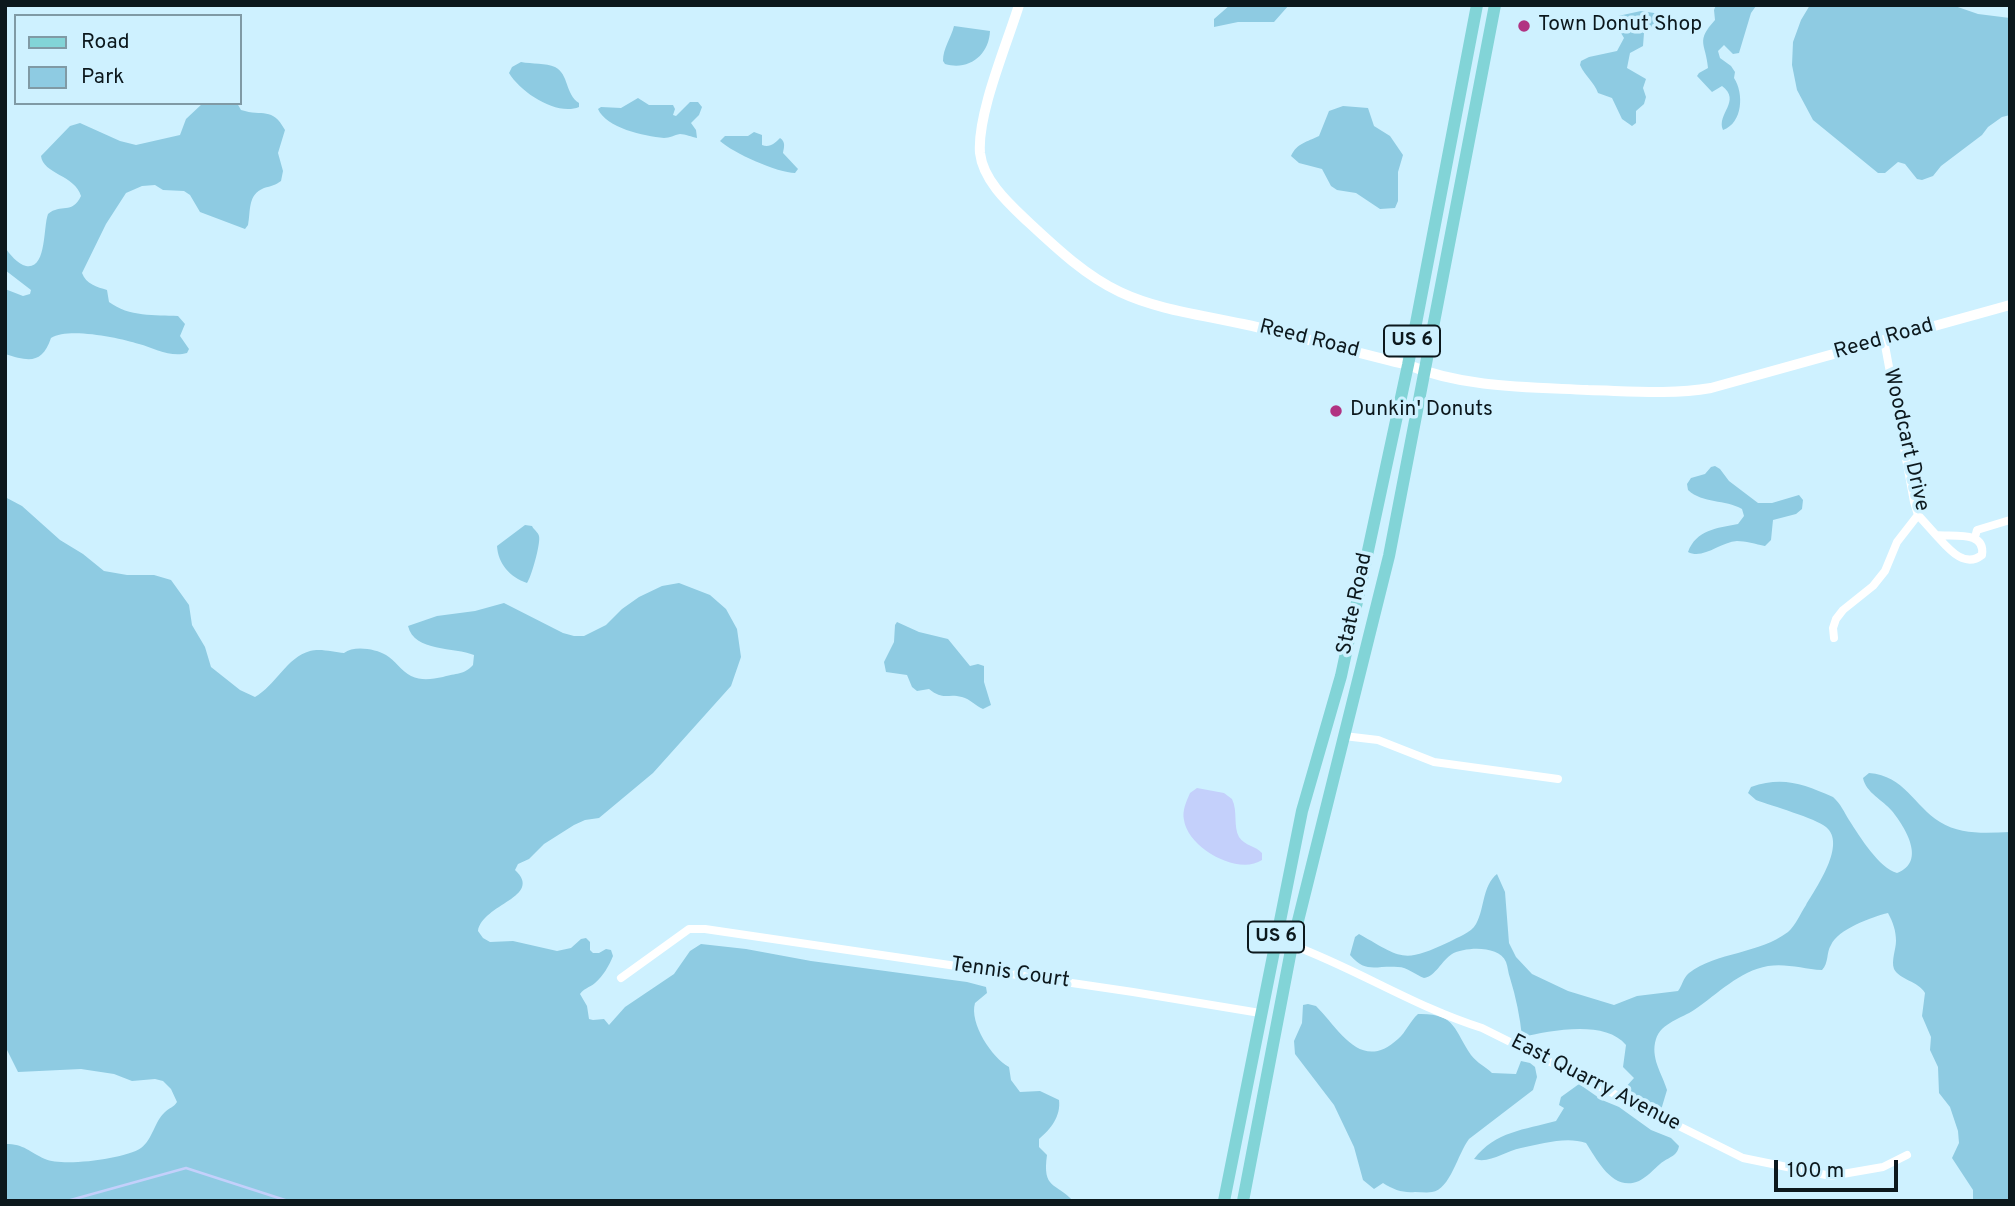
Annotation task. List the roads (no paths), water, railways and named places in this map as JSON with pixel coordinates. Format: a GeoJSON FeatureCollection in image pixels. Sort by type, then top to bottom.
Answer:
{"type":"FeatureCollection","features":[{"type":"Feature","properties":{"kind":"main road","name":"State Road"},"geometry":{"type":"LineString","coordinates":[[1224,1201],[1302,811],[1341,676],[1408,365],[1477,5]]}},
{"type":"Feature","properties":{"kind":"main road","name":"State Road"},"geometry":{"type":"LineString","coordinates":[[1243,1201],[1292,945],[1389,556],[1495,5]]}},
{"type":"Feature","properties":{"kind":"street","name":"Reed Road"},"geometry":{"type":"LineString","coordinates":[[1019,5],[985,110],[981,132],[980,155],[988,177],[1030,224],[1093,276],[1134,298],[1408,365],[1424,372],[1478,383],[1509,387],[1657,392],[1690,391],[1774,371],[2010,305]]}},
{"type":"Feature","properties":{"kind":"street","name":"Woodcart Drive"},"geometry":{"type":"LineString","coordinates":[[1884,340],[1912,493],[1919,515],[1936,535],[1948,548],[1967,560],[1983,555],[1983,547],[1975,537],[1936,535]]}},
{"type":"Feature","properties":{"kind":"street"},"geometry":{"type":"LineString","coordinates":[[1834,638],[1836,619],[1873,586],[1885,571],[1898,542],[1919,515]]}},
{"type":"Feature","properties":{"kind":"street"},"geometry":{"type":"LineString","coordinates":[[1975,537],[1977,530],[2010,520]]}},
{"type":"Feature","properties":{"kind":"street"},"geometry":{"type":"LineString","coordinates":[[1341,676],[1358,682]]}},
{"type":"Feature","properties":{"kind":"street"},"geometry":{"type":"LineString","coordinates":[[1344,736],[1378,740],[1422,758],[1447,764],[1558,779]]}},
{"type":"Feature","properties":{"kind":"street","name":"Tennis Court"},"geometry":{"type":"LineString","coordinates":[[621,978],[689,929],[705,929],[1260,1013]]}},
{"type":"Feature","properties":{"kind":"street","name":"East Quarry Avenue"},"geometry":{"type":"LineString","coordinates":[[1292,945],[1320,955],[1436,1012],[1482,1028],[1744,1158],[1831,1176],[1883,1167],[1907,1155]]}},
{"type":"Feature","properties":{"kind":"street"},"geometry":{"type":"LineString","coordinates":[[1253,1050],[1272,1054]]}},
{"type":"Feature","properties":{"kind":"waterway"},"geometry":{"type":"LineString","coordinates":[[67,1201],[186,1168],[288,1201]]}},
{"type":"Feature","properties":{"kind":"place","name":"Town Donut Shop"},"geometry":{"type":"Point","coordinates":[1524,26]}},
{"type":"Feature","properties":{"kind":"place","name":"Dunkin' Donuts"},"geometry":{"type":"Point","coordinates":[1336,411]}}]}
